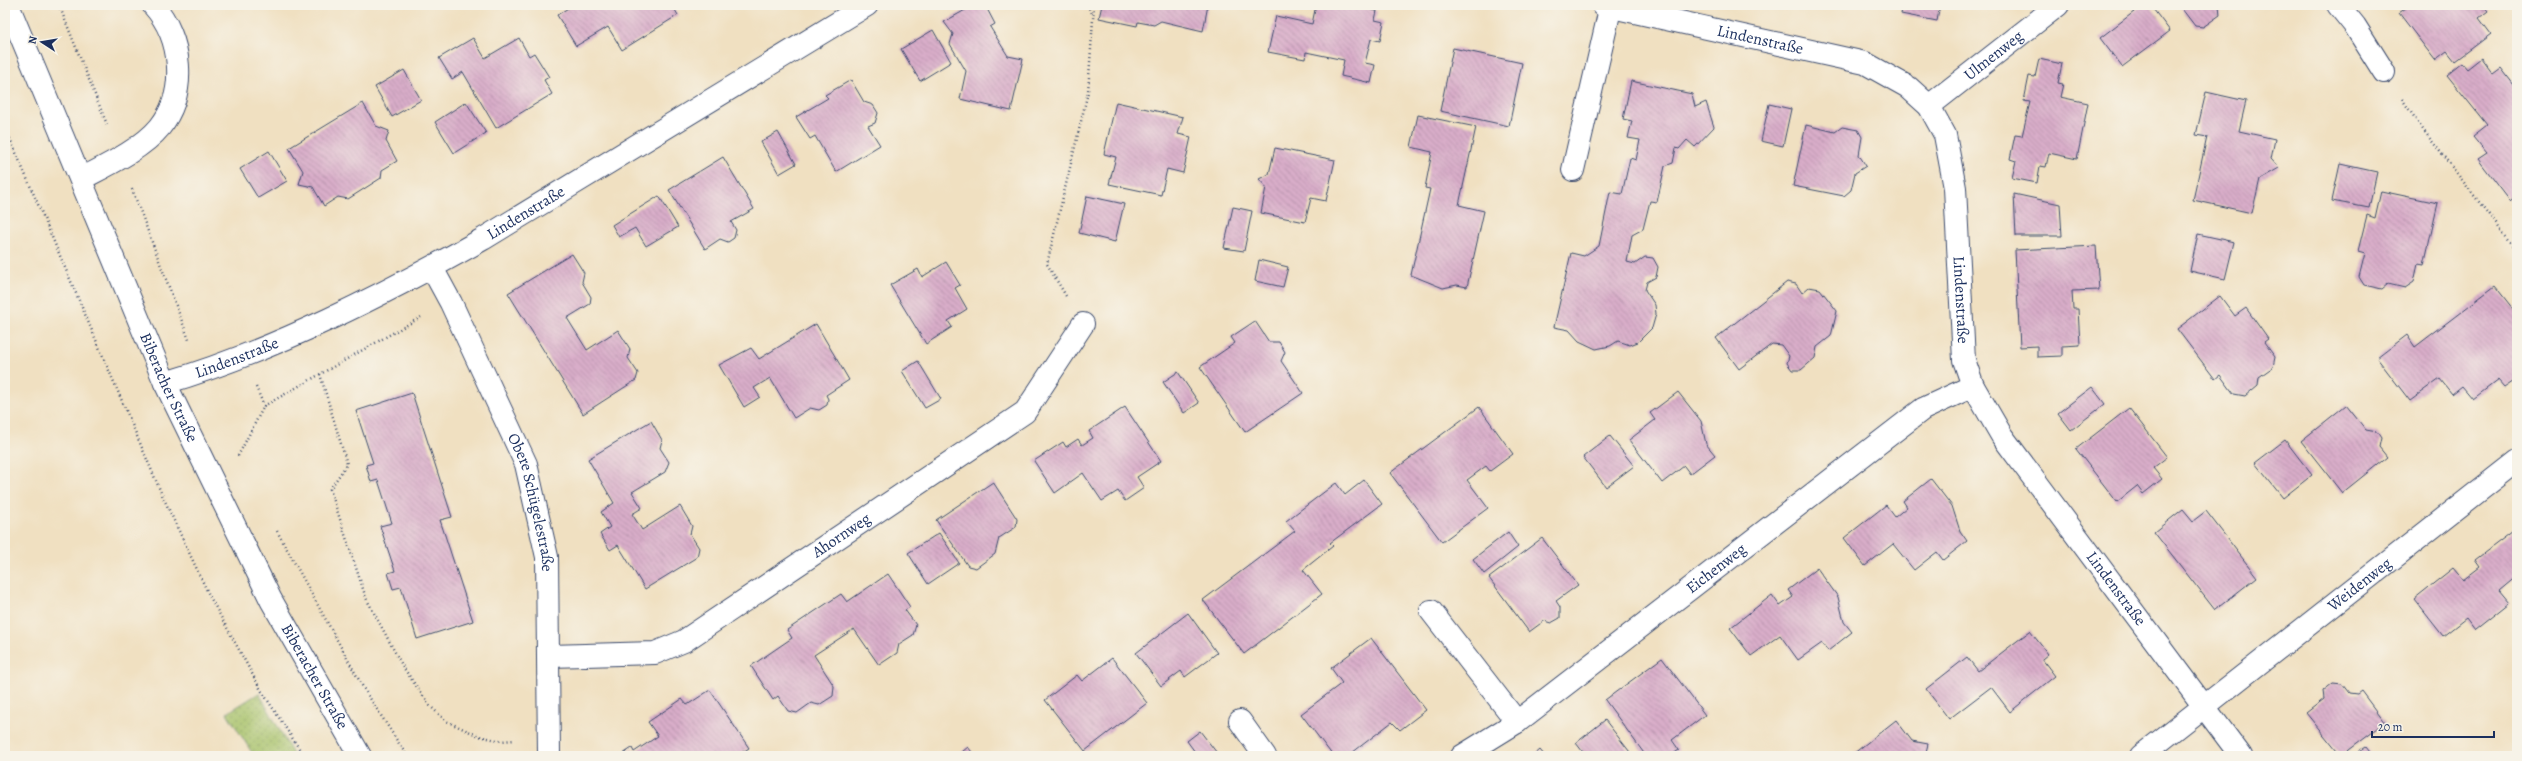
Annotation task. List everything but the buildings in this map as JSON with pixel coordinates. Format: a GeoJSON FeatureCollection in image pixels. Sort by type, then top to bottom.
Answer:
{"type":"FeatureCollection","features":[{"type":"Feature","properties":{"kind":"street","name":"Biberacher Straße"},"geometry":{"type":"LineString","coordinates":[[8,5],[165,383],[271,600],[360,756]]}},
{"type":"Feature","properties":{"kind":"street"},"geometry":{"type":"LineString","coordinates":[[81,179],[121,159],[160,127],[171,107],[178,82],[178,54],[168,27],[153,5]]}},
{"type":"Feature","properties":{"kind":"street","name":"Lindenstraße"},"geometry":{"type":"LineString","coordinates":[[165,383],[268,346],[432,268],[867,5]]}},
{"type":"Feature","properties":{"kind":"street","name":"Ulmenweg"},"geometry":{"type":"LineString","coordinates":[[1929,106],[2058,5]]}},
{"type":"Feature","properties":{"kind":"street"},"geometry":{"type":"LineString","coordinates":[[2338,5],[2355,26],[2384,72]]}},
{"type":"Feature","properties":{"kind":"street"},"geometry":{"type":"LineString","coordinates":[[1573,170],[1608,6]]}},
{"type":"Feature","properties":{"kind":"street","name":"Lindenstraße"},"geometry":{"type":"LineString","coordinates":[[1608,6],[1865,63],[1908,87],[1929,106],[1945,135],[1951,159],[1955,188],[1964,360],[1973,386],[2002,436],[2202,707],[2241,756]]}},
{"type":"Feature","properties":{"kind":"street","name":"Obere Schügelestraße"},"geometry":{"type":"LineString","coordinates":[[432,268],[451,303],[526,464],[547,557],[550,656],[549,748]]}},
{"type":"Feature","properties":{"kind":"street","name":"Ahornweg"},"geometry":{"type":"LineString","coordinates":[[550,656],[655,653],[684,641],[1025,412],[1083,324]]}},
{"type":"Feature","properties":{"kind":"street","name":"Eichenweg"},"geometry":{"type":"LineString","coordinates":[[1462,756],[1517,722],[1923,409],[1973,386]]}},
{"type":"Feature","properties":{"kind":"street","name":"Weidenweg"},"geometry":{"type":"LineString","coordinates":[[2141,756],[2517,461]]}},
{"type":"Feature","properties":{"kind":"street"},"geometry":{"type":"LineString","coordinates":[[1431,611],[1517,722]]}},
{"type":"Feature","properties":{"kind":"street"},"geometry":{"type":"LineString","coordinates":[[1240,721],[1265,756]]}},
{"type":"Feature","properties":{"kind":"path"},"geometry":{"type":"LineString","coordinates":[[1087,5],[1092,13]]}},
{"type":"Feature","properties":{"kind":"path"},"geometry":{"type":"LineString","coordinates":[[1083,324],[1047,264],[1088,92],[1092,13],[1094,5]]}},
{"type":"Feature","properties":{"kind":"path"},"geometry":{"type":"LineString","coordinates":[[2384,72],[2421,127],[2517,251]]}},
{"type":"Feature","properties":{"kind":"path"},"geometry":{"type":"LineString","coordinates":[[5,127],[163,496],[209,595],[261,690],[304,756]]}},
{"type":"Feature","properties":{"kind":"path"},"geometry":{"type":"LineString","coordinates":[[238,456],[264,406],[417,319],[451,303]]}},
{"type":"Feature","properties":{"kind":"path"},"geometry":{"type":"LineString","coordinates":[[320,374],[347,464],[330,489],[366,598],[403,667],[430,706],[446,721],[479,736],[501,741],[549,748]]}},
{"type":"Feature","properties":{"kind":"path"},"geometry":{"type":"LineString","coordinates":[[234,449],[240,462]]}},
{"type":"Feature","properties":{"kind":"path"},"geometry":{"type":"LineString","coordinates":[[275,529],[364,689],[406,756]]}},
{"type":"Feature","properties":{"kind":"green space"},"geometry":{"type":"Polygon","coordinates":[[[259,693],[294,756],[254,756],[227,713],[259,693]]]}}]}
